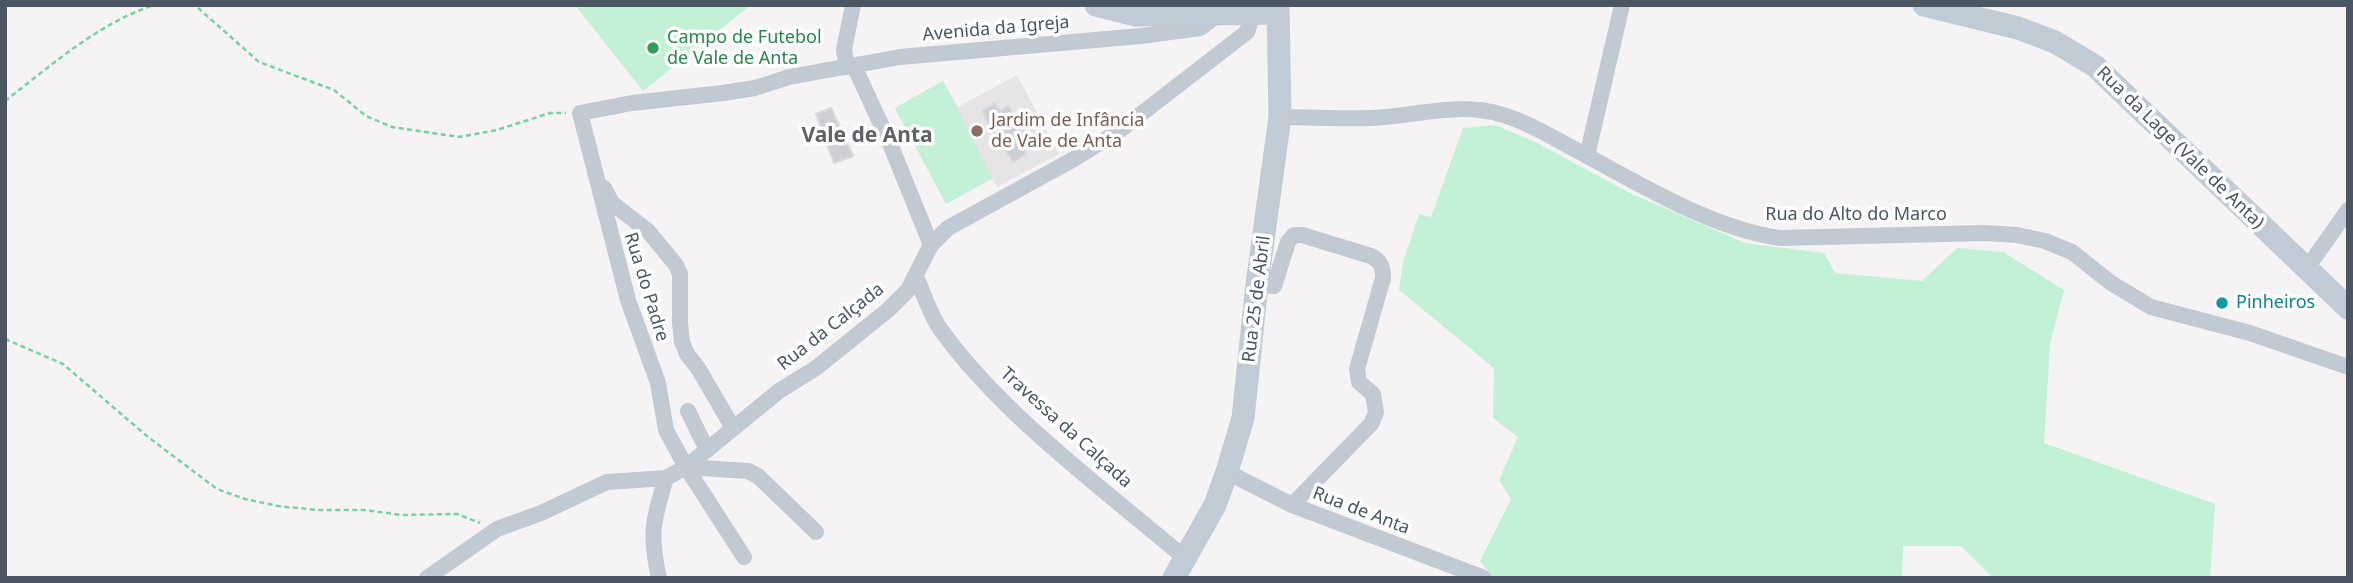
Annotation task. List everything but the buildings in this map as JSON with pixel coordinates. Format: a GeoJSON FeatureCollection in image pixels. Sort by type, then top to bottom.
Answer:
{"type":"FeatureCollection","features":[{"type":"Feature","properties":{"kind":"street"},"geometry":{"type":"LineString","coordinates":[[853,5],[844,50],[891,146],[931,245]]}},
{"type":"Feature","properties":{"kind":"street"},"geometry":{"type":"LineString","coordinates":[[1096,5],[1136,15],[1213,9],[1254,13],[1277,9]]}},
{"type":"Feature","properties":{"kind":"street"},"geometry":{"type":"LineString","coordinates":[[1587,156],[1622,5]]}},
{"type":"Feature","properties":{"kind":"street","name":"Rua da Lage (Vale de Anta)"},"geometry":{"type":"LineString","coordinates":[[1924,5],[2018,28],[2055,42],[2095,65],[2348,309]]}},
{"type":"Feature","properties":{"kind":"street","name":"Avenida da Igreja"},"geometry":{"type":"LineString","coordinates":[[580,113],[632,103],[734,91],[900,57],[1141,36],[1200,28],[1213,9]]}},
{"type":"Feature","properties":{"kind":"street","name":"Rua 25 de Abril"},"geometry":{"type":"LineString","coordinates":[[1180,568],[1215,505],[1243,418],[1257,284],[1280,117],[1277,9]]}},
{"type":"Feature","properties":{"kind":"street","name":"Rua da Calçada"},"geometry":{"type":"LineString","coordinates":[[666,478],[686,467],[779,391],[816,368],[888,310],[908,290],[931,245],[948,228],[1074,159],[1119,131],[1247,32],[1254,13]]}},
{"type":"Feature","properties":{"kind":"street","name":"Rua do Alto do Marco"},"geometry":{"type":"LineString","coordinates":[[1280,117],[1373,118],[1452,108],[1479,109],[1531,125],[1647,189],[1754,234],[1780,238],[1984,233],[2017,235],[2045,241],[2072,253],[2129,296],[2151,307],[2250,333],[2348,368]]}},
{"type":"Feature","properties":{"kind":"street","name":"Rua do Padre"},"geometry":{"type":"LineString","coordinates":[[580,113],[628,300],[658,383],[666,430],[686,467],[744,557]]}},
{"type":"Feature","properties":{"kind":"street"},"geometry":{"type":"LineString","coordinates":[[596,182],[606,190],[612,203],[648,231],[676,265],[680,274],[682,342],[733,428]]}},
{"type":"Feature","properties":{"kind":"street"},"geometry":{"type":"LineString","coordinates":[[2307,268],[2348,210]]}},
{"type":"Feature","properties":{"kind":"street"},"geometry":{"type":"LineString","coordinates":[[1257,284],[1274,286],[1288,242],[1294,235],[1302,235],[1371,256],[1378,259],[1383,267],[1383,278],[1357,369],[1359,382],[1373,394],[1376,413],[1371,424],[1292,505]]}},
{"type":"Feature","properties":{"kind":"street","name":"Travessa da Calçada"},"geometry":{"type":"LineString","coordinates":[[916,277],[939,328],[976,373],[1180,568]]}},
{"type":"Feature","properties":{"kind":"street"},"geometry":{"type":"LineString","coordinates":[[688,411],[707,450]]}},
{"type":"Feature","properties":{"kind":"street"},"geometry":{"type":"LineString","coordinates":[[686,467],[748,471],[758,476],[816,532]]}},
{"type":"Feature","properties":{"kind":"street","name":"Rua de Anta"},"geometry":{"type":"LineString","coordinates":[[1227,472],[1292,505],[1484,578]]}},
{"type":"Feature","properties":{"kind":"street"},"geometry":{"type":"LineString","coordinates":[[427,578],[496,529],[541,513],[607,482],[666,478],[653,522],[652,549],[659,578]]}},
{"type":"Feature","properties":{"kind":"path"},"geometry":{"type":"LineString","coordinates":[[5,101],[99,30],[154,5]]}},
{"type":"Feature","properties":{"kind":"path"},"geometry":{"type":"LineString","coordinates":[[190,5],[197,7],[229,33],[259,62],[334,90],[366,116],[392,127],[459,136],[497,130],[550,113],[580,113]]}},
{"type":"Feature","properties":{"kind":"path"},"geometry":{"type":"LineString","coordinates":[[5,339],[63,365],[148,437],[217,489],[245,499],[278,506],[318,510],[366,510],[401,515],[457,514],[496,529]]}},
{"type":"Feature","properties":{"kind":"shaded area","name":"Jardim de Infância de Vale de Anta"},"geometry":{"type":"Polygon","coordinates":[[[1017,75],[1059,154],[997,187],[992,179],[946,204],[895,108],[943,81],[958,107],[1017,75]]]}},
{"type":"Feature","properties":{"kind":"green space","name":"Campo de Futebol de Vale de Anta"},"geometry":{"type":"Polygon","coordinates":[[[575,5],[751,5],[643,91],[575,5]]]}},
{"type":"Feature","properties":{"kind":"green space"},"geometry":{"type":"Polygon","coordinates":[[[943,81],[992,178],[946,204],[895,108],[943,81]]]}},
{"type":"Feature","properties":{"kind":"green space"},"geometry":{"type":"Polygon","coordinates":[[[1495,125],[1535,142],[1630,193],[1745,243],[1824,253],[1835,273],[1922,281],[1957,248],[2003,252],[2064,290],[2050,344],[2044,443],[2215,504],[2210,578],[1993,578],[1961,546],[1903,546],[1902,578],[1494,578],[1480,561],[1511,499],[1499,480],[1518,437],[1493,418],[1494,368],[1399,290],[1403,262],[1419,214],[1431,217],[1463,128],[1495,125]]]}},
{"type":"Feature","properties":{"kind":"place","name":"Campo de Futebol de Vale de Anta"},"geometry":{"type":"Point","coordinates":[653,48]}},
{"type":"Feature","properties":{"kind":"place","name":"Jardim de Infância de Vale de Anta"},"geometry":{"type":"Point","coordinates":[977,131]}},
{"type":"Feature","properties":{"kind":"place","name":"Pinheiros"},"geometry":{"type":"Point","coordinates":[2222,303]}},
{"type":"Feature","properties":{"kind":"district","name":"Vale de Anta"},"geometry":{"type":"Point","coordinates":[867,136]}}]}
